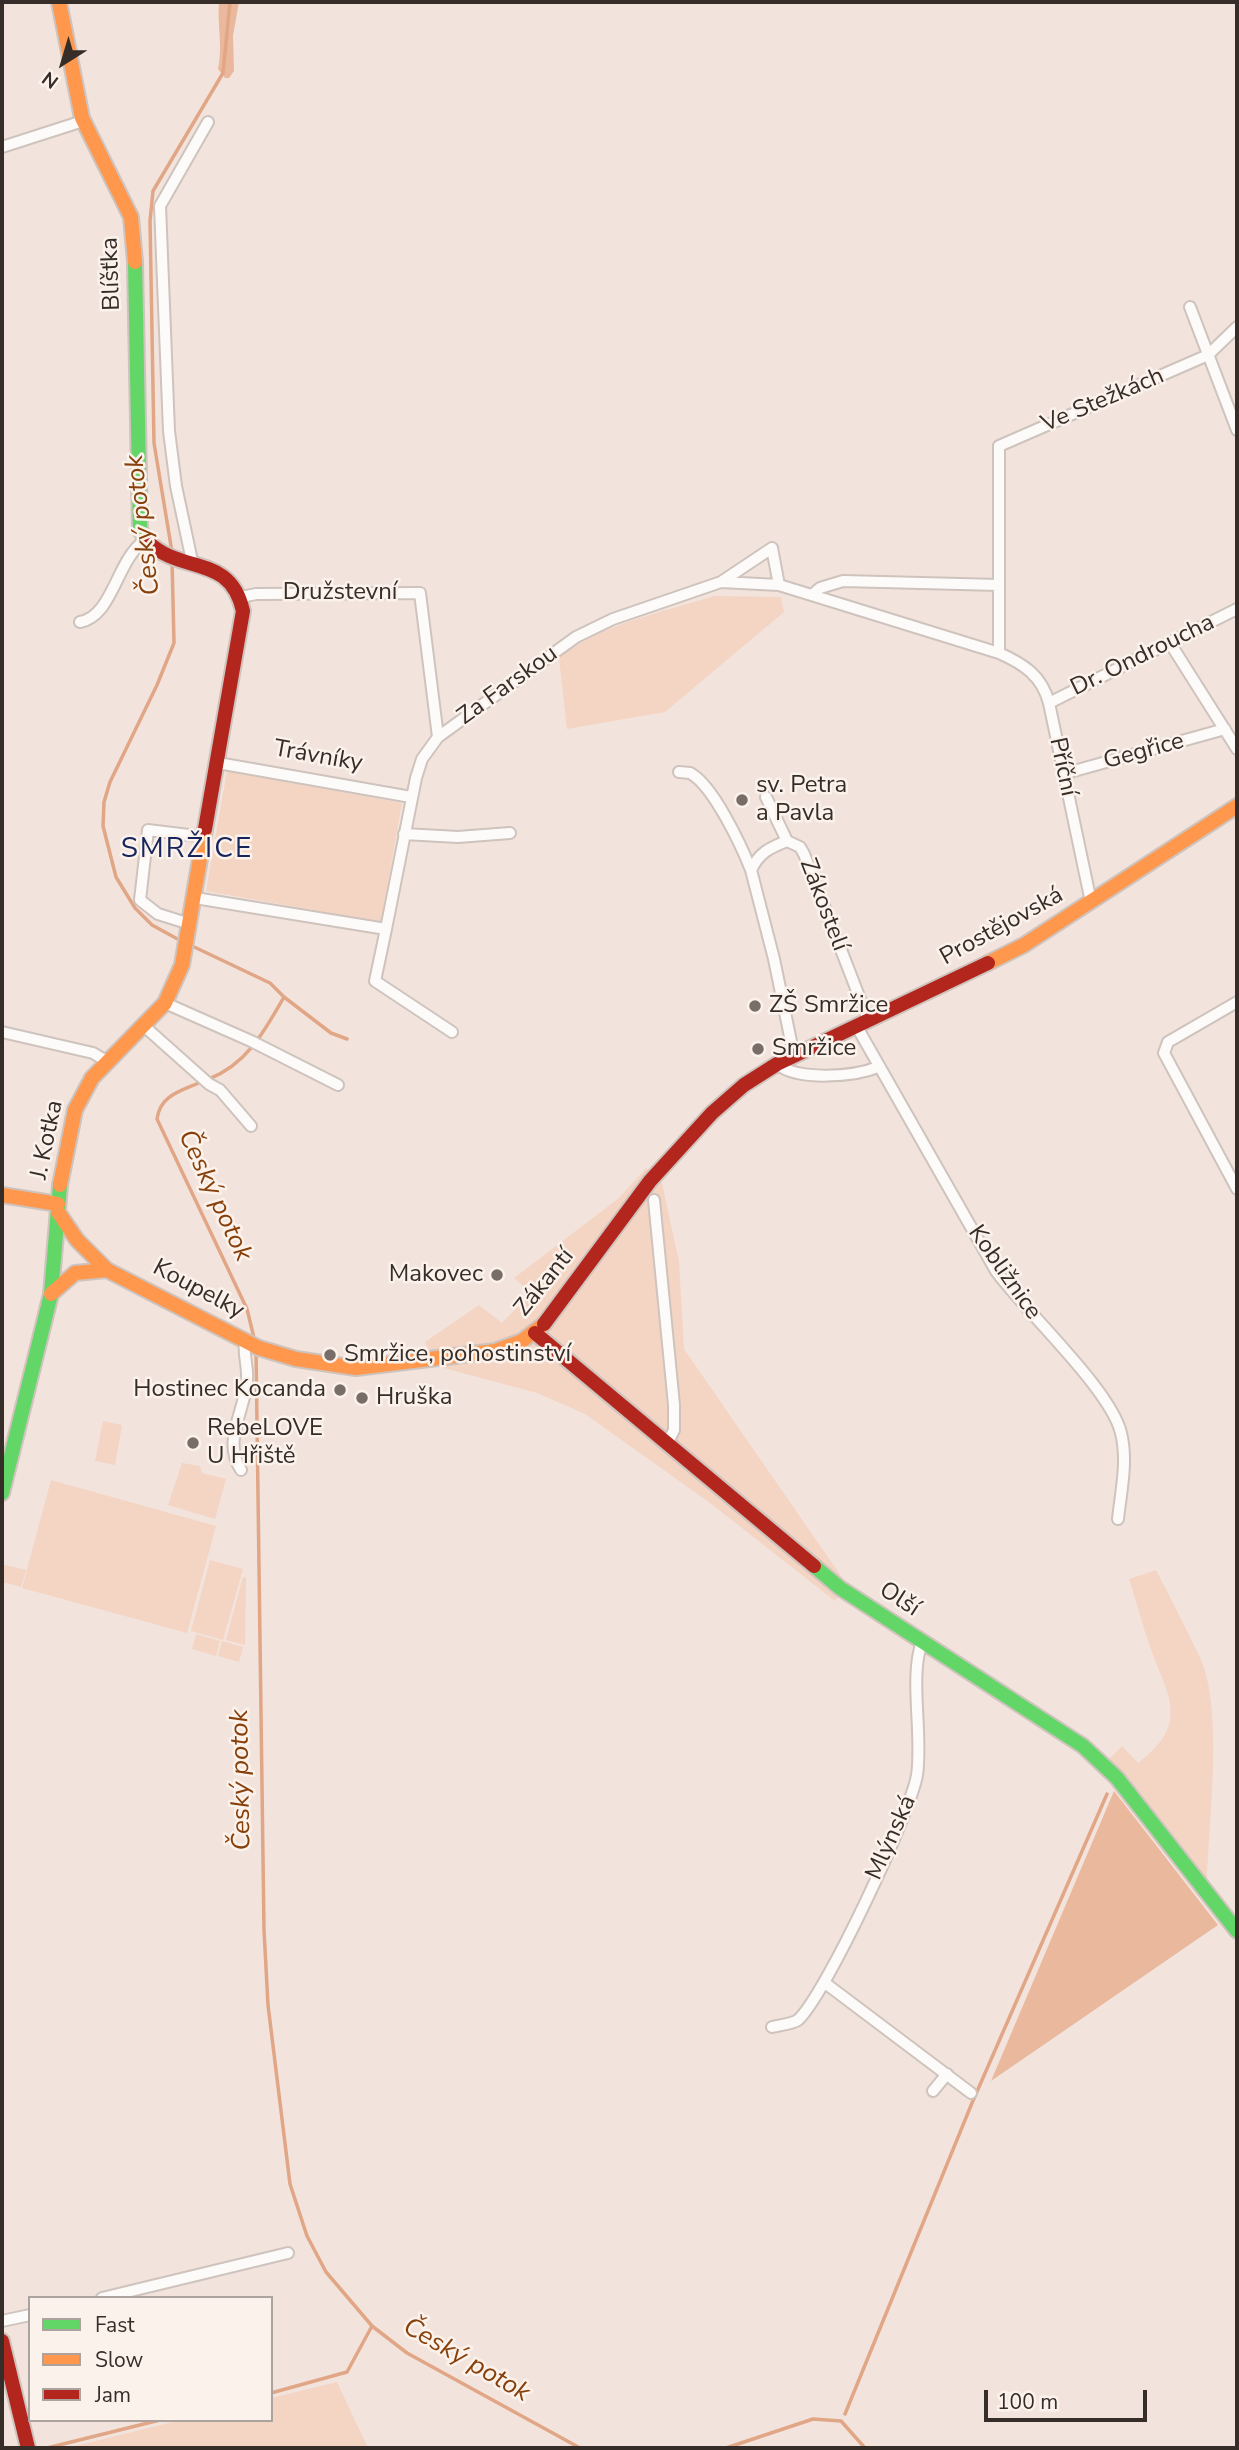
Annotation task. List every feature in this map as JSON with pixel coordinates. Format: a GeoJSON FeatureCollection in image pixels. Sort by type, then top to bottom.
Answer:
{"type":"FeatureCollection","features":[{"type":"Feature","properties":{"kind":"street","name":"Blíšťka"},"geometry":{"type":"LineString","coordinates":[[59,2],[83,121],[93,146],[125,199],[134,231],[138,519],[144,541]]}},
{"type":"Feature","properties":{"kind":"street"},"geometry":{"type":"LineString","coordinates":[[2,147],[83,121]]}},
{"type":"Feature","properties":{"kind":"street","name":"Blíšťka"},"geometry":{"type":"LineString","coordinates":[[186,560],[169,430],[160,206],[208,122]]}},
{"type":"Feature","properties":{"kind":"street"},"geometry":{"type":"LineString","coordinates":[[1190,307],[1237,430]]}},
{"type":"Feature","properties":{"kind":"street"},"geometry":{"type":"LineString","coordinates":[[1208,355],[1237,327]]}},
{"type":"Feature","properties":{"kind":"street","name":"Ve Stežkách"},"geometry":{"type":"LineString","coordinates":[[999,585],[999,446],[1208,355]]}},
{"type":"Feature","properties":{"kind":"street"},"geometry":{"type":"LineString","coordinates":[[80,622],[99,612],[128,556],[144,541],[163,554],[222,574],[233,584],[241,597],[243,611],[186,951],[174,986],[144,1027],[220,1090],[251,1126]]}},
{"type":"Feature","properties":{"kind":"street"},"geometry":{"type":"LineString","coordinates":[[721,582],[772,548],[779,585]]}},
{"type":"Feature","properties":{"kind":"street"},"geometry":{"type":"LineString","coordinates":[[812,595],[828,585],[855,581],[999,585],[999,653]]}},
{"type":"Feature","properties":{"kind":"street","name":"Za Farskou"},"geometry":{"type":"LineString","coordinates":[[404,834],[422,759],[438,737],[576,637],[613,619],[721,582],[779,585]]}},
{"type":"Feature","properties":{"kind":"street","name":"Příční"},"geometry":{"type":"LineString","coordinates":[[779,585],[999,653],[1016,660],[1034,673],[1045,689],[1049,703],[1091,902]]}},
{"type":"Feature","properties":{"kind":"street","name":"Družstevní"},"geometry":{"type":"LineString","coordinates":[[241,597],[256,594],[420,593],[438,737]]}},
{"type":"Feature","properties":{"kind":"street","name":"Dr. Ondroucha"},"geometry":{"type":"LineString","coordinates":[[1049,703],[1237,609]]}},
{"type":"Feature","properties":{"kind":"street"},"geometry":{"type":"LineString","coordinates":[[1170,643],[1236,744]]}},
{"type":"Feature","properties":{"kind":"street","name":"Gegřice"},"geometry":{"type":"LineString","coordinates":[[1063,774],[1224,729]]}},
{"type":"Feature","properties":{"kind":"street","name":"Trávníky"},"geometry":{"type":"LineString","coordinates":[[218,763],[411,797]]}},
{"type":"Feature","properties":{"kind":"street"},"geometry":{"type":"LineString","coordinates":[[679,772],[690,773],[701,783],[738,836],[751,870],[774,959],[794,1056]]}},
{"type":"Feature","properties":{"kind":"street"},"geometry":{"type":"LineString","coordinates":[[766,796],[787,841]]}},
{"type":"Feature","properties":{"kind":"street","name":"Prostějovská"},"geometry":{"type":"LineString","coordinates":[[776,1064],[991,963],[1091,902],[1237,806]]}},
{"type":"Feature","properties":{"kind":"street"},"geometry":{"type":"LineString","coordinates":[[190,927],[158,914],[140,900],[148,830],[205,837]]}},
{"type":"Feature","properties":{"kind":"street"},"geometry":{"type":"LineString","coordinates":[[452,1032],[375,981],[404,834],[458,837],[510,833]]}},
{"type":"Feature","properties":{"kind":"street","name":"Zákostelí"},"geometry":{"type":"LineString","coordinates":[[751,870],[764,851],[787,841],[800,847],[863,1024]]}},
{"type":"Feature","properties":{"kind":"street"},"geometry":{"type":"LineString","coordinates":[[195,898],[386,929]]}},
{"type":"Feature","properties":{"kind":"street"},"geometry":{"type":"LineString","coordinates":[[1237,1002],[1168,1042],[1164,1053],[1237,1189]]}},
{"type":"Feature","properties":{"kind":"street"},"geometry":{"type":"LineString","coordinates":[[164,1003],[251,1041],[338,1086]]}},
{"type":"Feature","properties":{"kind":"street","name":"Kobližnice"},"geometry":{"type":"LineString","coordinates":[[863,1024],[878,1067],[996,1271],[1014,1296],[1094,1386],[1114,1416],[1121,1430],[1125,1458],[1118,1519]]}},
{"type":"Feature","properties":{"kind":"street","name":"J. Kotka"},"geometry":{"type":"LineString","coordinates":[[58,1208],[75,1110],[87,1084],[144,1027]]}},
{"type":"Feature","properties":{"kind":"street"},"geometry":{"type":"LineString","coordinates":[[2,1032],[93,1053],[108,1062]]}},
{"type":"Feature","properties":{"kind":"street"},"geometry":{"type":"LineString","coordinates":[[776,1064],[796,1073],[845,1075],[878,1067]]}},
{"type":"Feature","properties":{"kind":"street","name":"Zákantí"},"geometry":{"type":"LineString","coordinates":[[268,1351],[296,1359],[363,1368],[495,1351],[535,1333],[683,1144],[739,1087],[776,1064]]}},
{"type":"Feature","properties":{"kind":"street"},"geometry":{"type":"LineString","coordinates":[[2,1195],[58,1208],[51,1294],[2,1493]]}},
{"type":"Feature","properties":{"kind":"street"},"geometry":{"type":"LineString","coordinates":[[654,1200],[675,1413],[674,1430],[668,1442]]}},
{"type":"Feature","properties":{"kind":"street","name":"Koupelky"},"geometry":{"type":"LineString","coordinates":[[58,1208],[77,1240],[107,1270],[268,1351]]}},
{"type":"Feature","properties":{"kind":"street"},"geometry":{"type":"LineString","coordinates":[[51,1294],[75,1273],[107,1270]]}},
{"type":"Feature","properties":{"kind":"street","name":"Olší"},"geometry":{"type":"LineString","coordinates":[[535,1333],[840,1588],[1083,1746],[1117,1778],[1237,1931]]}},
{"type":"Feature","properties":{"kind":"street"},"geometry":{"type":"LineString","coordinates":[[241,1470],[236,1462],[232,1435],[247,1386],[247,1342]]}},
{"type":"Feature","properties":{"kind":"street","name":"Mlýnská"},"geometry":{"type":"LineString","coordinates":[[772,2027],[797,2021],[825,1983],[914,1790],[919,1752],[918,1661],[922,1642]]}},
{"type":"Feature","properties":{"kind":"street"},"geometry":{"type":"LineString","coordinates":[[825,1983],[971,2093]]}},
{"type":"Feature","properties":{"kind":"street"},"geometry":{"type":"LineString","coordinates":[[933,2091],[947,2074]]}},
{"type":"Feature","properties":{"kind":"street"},"geometry":{"type":"LineString","coordinates":[[110,2296],[288,2253]]}},
{"type":"Feature","properties":{"kind":"street"},"geometry":{"type":"LineString","coordinates":[[2,2321],[28,2315]]}},
{"type":"Feature","properties":{"kind":"street"},"geometry":{"type":"LineString","coordinates":[[2,2340],[28,2448]]}},
{"type":"Feature","properties":{"kind":"shaded area"},"geometry":{"type":"Polygon","coordinates":[[[219,2],[239,2],[233,36],[234,71],[229,78],[225,78],[218,69],[219,2]]]}},
{"type":"Feature","properties":{"kind":"shaded area"},"geometry":{"type":"Polygon","coordinates":[[[714,596],[781,597],[784,612],[665,712],[567,729],[559,658],[594,636],[613,628],[714,596]]]}},
{"type":"Feature","properties":{"kind":"shaded area"},"geometry":{"type":"Polygon","coordinates":[[[227,771],[402,803],[381,922],[206,891],[227,771]]]}},
{"type":"Feature","properties":{"kind":"shaded area"},"geometry":{"type":"Polygon","coordinates":[[[646,1168],[662,1183],[679,1262],[684,1349],[848,1586],[835,1601],[710,1503],[585,1414],[537,1393],[436,1366],[425,1342],[479,1305],[502,1323],[531,1293],[514,1278],[619,1198],[646,1168]]]}},
{"type":"Feature","properties":{"kind":"shaded area"},"geometry":{"type":"Polygon","coordinates":[[[103,1421],[122,1425],[115,1465],[95,1461],[103,1421]]]}},
{"type":"Feature","properties":{"kind":"shaded area"},"geometry":{"type":"Polygon","coordinates":[[[182,1463],[200,1466],[202,1473],[226,1479],[215,1519],[168,1505],[182,1463]]]}},
{"type":"Feature","properties":{"kind":"shaded area"},"geometry":{"type":"Polygon","coordinates":[[[51,1480],[216,1526],[187,1633],[22,1588],[51,1480]]]}},
{"type":"Feature","properties":{"kind":"shaded area"},"geometry":{"type":"Polygon","coordinates":[[[210,1560],[243,1569],[223,1640],[191,1631],[210,1560]]]}},
{"type":"Feature","properties":{"kind":"shaded area"},"geometry":{"type":"Polygon","coordinates":[[[2,1564],[26,1570],[21,1587],[2,1582],[2,1564]]]}},
{"type":"Feature","properties":{"kind":"shaded area"},"geometry":{"type":"Polygon","coordinates":[[[1156,1570],[1201,1660],[1208,1681],[1212,1707],[1213,1767],[1207,1879],[1108,1760],[1122,1746],[1138,1763],[1165,1735],[1170,1722],[1168,1695],[1129,1579],[1156,1570]]]}},
{"type":"Feature","properties":{"kind":"shaded area"},"geometry":{"type":"Polygon","coordinates":[[[243,1577],[246,1578],[245,1645],[226,1640],[243,1577]]]}},
{"type":"Feature","properties":{"kind":"shaded area"},"geometry":{"type":"Polygon","coordinates":[[[196,1634],[220,1641],[216,1656],[192,1649],[196,1634]]]}},
{"type":"Feature","properties":{"kind":"shaded area"},"geometry":{"type":"Polygon","coordinates":[[[222,1641],[243,1647],[239,1662],[218,1656],[222,1641]]]}},
{"type":"Feature","properties":{"kind":"shaded area"},"geometry":{"type":"Polygon","coordinates":[[[1114,1791],[1218,1925],[991,2081],[1114,1791]]]}},
{"type":"Feature","properties":{"kind":"shaded area"},"geometry":{"type":"Polygon","coordinates":[[[337,2382],[368,2448],[67,2448],[173,2422],[273,2422],[273,2398],[337,2382]]]}},
{"type":"Feature","properties":{"kind":"waterway","name":"Český potok"},"geometry":{"type":"LineString","coordinates":[[172,552],[154,443],[150,221],[153,191],[223,73],[230,2]]}},
{"type":"Feature","properties":{"kind":"waterway","name":"Český potok"},"geometry":{"type":"LineString","coordinates":[[172,560],[174,643],[157,685],[110,782],[104,802],[103,826],[116,877],[135,908],[152,925],[183,942]]}},
{"type":"Feature","properties":{"kind":"waterway","name":"Český potok"},"geometry":{"type":"LineString","coordinates":[[190,945],[270,983],[284,997],[262,1034],[244,1056],[222,1073],[209,1079]]}},
{"type":"Feature","properties":{"kind":"waterway"},"geometry":{"type":"LineString","coordinates":[[284,997],[331,1033],[347,1039]]}},
{"type":"Feature","properties":{"kind":"waterway","name":"Český potok"},"geometry":{"type":"LineString","coordinates":[[201,1082],[167,1099],[162,1104],[157,1119],[247,1309],[255,1342]]}},
{"type":"Feature","properties":{"kind":"waterway","name":"Český potok"},"geometry":{"type":"LineString","coordinates":[[256,1350],[264,1930],[268,2005],[290,2184],[307,2236],[326,2272],[372,2326],[407,2353],[580,2448]]}},
{"type":"Feature","properties":{"kind":"waterway"},"geometry":{"type":"LineString","coordinates":[[845,2414],[972,2103],[1107,1794]]}},
{"type":"Feature","properties":{"kind":"waterway"},"geometry":{"type":"LineString","coordinates":[[273,2392],[347,2372],[372,2326]]}},
{"type":"Feature","properties":{"kind":"waterway"},"geometry":{"type":"LineString","coordinates":[[726,2448],[813,2419],[841,2421],[865,2448]]}},
{"type":"Feature","properties":{"kind":"waterway"},"geometry":{"type":"LineString","coordinates":[[47,2448],[152,2422]]}},
{"type":"Feature","properties":{"kind":"traffic: fast"},"geometry":{"type":"LineString","coordinates":[[135,262],[140,530],[148,542]]}},
{"type":"Feature","properties":{"kind":"traffic: fast"},"geometry":{"type":"LineString","coordinates":[[2,1493],[51,1294],[60,1185]]}},
{"type":"Feature","properties":{"kind":"traffic: fast"},"geometry":{"type":"LineString","coordinates":[[814,1566],[840,1588],[1083,1746],[1117,1778],[1237,1931]]}},
{"type":"Feature","properties":{"kind":"traffic: slow"},"geometry":{"type":"LineString","coordinates":[[59,2],[82,118],[131,217],[135,262]]}},
{"type":"Feature","properties":{"kind":"traffic: slow"},"geometry":{"type":"LineString","coordinates":[[988,963],[1024,945],[1237,806]]}},
{"type":"Feature","properties":{"kind":"traffic: slow"},"geometry":{"type":"LineString","coordinates":[[60,1185],[75,1110],[92,1078],[165,1003],[182,965],[205,829]]}},
{"type":"Feature","properties":{"kind":"traffic: slow"},"geometry":{"type":"LineString","coordinates":[[2,1195],[58,1204]]}},
{"type":"Feature","properties":{"kind":"traffic: slow"},"geometry":{"type":"LineString","coordinates":[[58,1212],[77,1240],[107,1270]]}},
{"type":"Feature","properties":{"kind":"traffic: slow"},"geometry":{"type":"LineString","coordinates":[[51,1294],[75,1273],[107,1270],[259,1348],[296,1359],[356,1368],[495,1351],[522,1341],[544,1324]]}},
{"type":"Feature","properties":{"kind":"traffic: jam"},"geometry":{"type":"LineString","coordinates":[[148,542],[175,559],[216,572],[227,580],[237,593],[243,611],[205,829]]}},
{"type":"Feature","properties":{"kind":"traffic: jam"},"geometry":{"type":"LineString","coordinates":[[544,1324],[650,1181],[712,1113],[744,1085],[777,1064],[988,963]]}},
{"type":"Feature","properties":{"kind":"traffic: jam"},"geometry":{"type":"LineString","coordinates":[[535,1333],[814,1566]]}},
{"type":"Feature","properties":{"kind":"traffic: jam"},"geometry":{"type":"LineString","coordinates":[[2,2341],[28,2448]]}},
{"type":"Feature","properties":{"kind":"place","name":"sv. Petra a Pavla"},"geometry":{"type":"Point","coordinates":[742,800]}},
{"type":"Feature","properties":{"kind":"place","name":"ZŠ Smržice"},"geometry":{"type":"Point","coordinates":[755,1006]}},
{"type":"Feature","properties":{"kind":"place","name":"Smržice"},"geometry":{"type":"Point","coordinates":[758,1049]}},
{"type":"Feature","properties":{"kind":"place","name":"Makovec"},"geometry":{"type":"Point","coordinates":[497,1275]}},
{"type":"Feature","properties":{"kind":"place","name":"Smržice, pohostinství"},"geometry":{"type":"Point","coordinates":[330,1355]}},
{"type":"Feature","properties":{"kind":"place","name":"Hostinec Kocanda"},"geometry":{"type":"Point","coordinates":[340,1390]}},
{"type":"Feature","properties":{"kind":"place","name":"Hruška"},"geometry":{"type":"Point","coordinates":[362,1398]}},
{"type":"Feature","properties":{"kind":"place","name":"RebeLOVE U Hřiště"},"geometry":{"type":"Point","coordinates":[193,1443]}},
{"type":"Feature","properties":{"kind":"district","name":"SMRŽICE"},"geometry":{"type":"Point","coordinates":[187,850]}}]}
